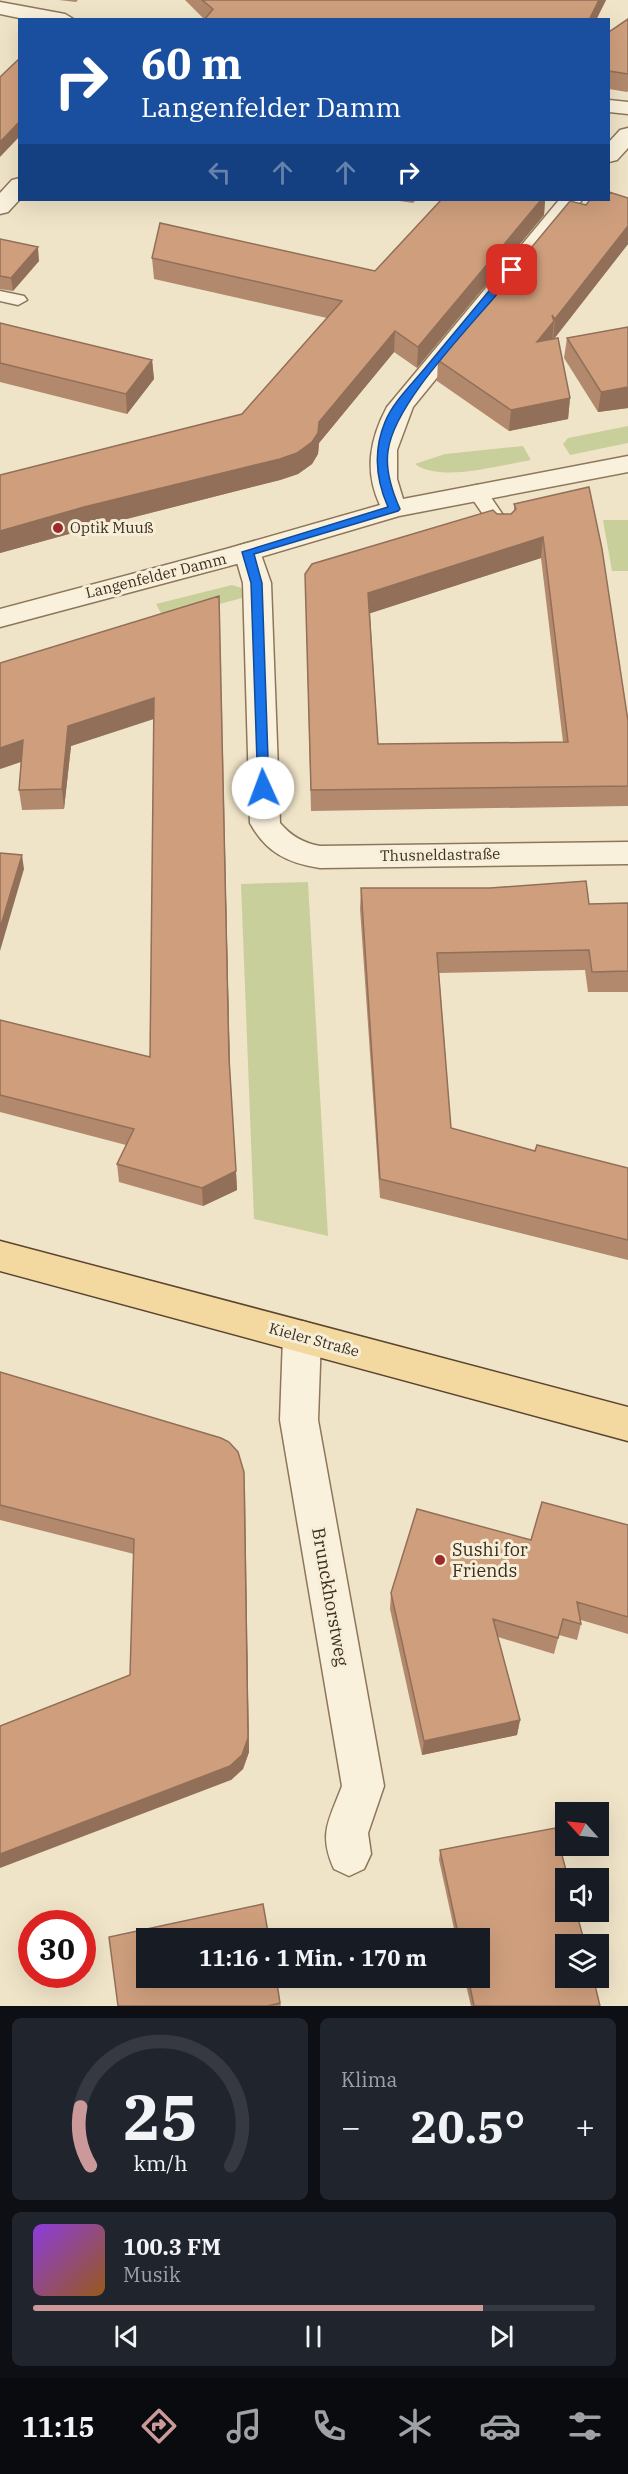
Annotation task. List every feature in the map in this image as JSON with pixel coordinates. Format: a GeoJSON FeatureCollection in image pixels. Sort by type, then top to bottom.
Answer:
{"type":"FeatureCollection","features":[{"type":"Feature","properties":{"kind":"main road","name":"Kieler Straße"},"geometry":{"type":"LineString","coordinates":[[0,1256],[628,1424]]}},
{"type":"Feature","properties":{"kind":"street"},"geometry":{"type":"LineString","coordinates":[[0,8],[54,18]]}},
{"type":"Feature","properties":{"kind":"street"},"geometry":{"type":"LineString","coordinates":[[610,106],[628,108]]}},
{"type":"Feature","properties":{"kind":"street"},"geometry":{"type":"LineString","coordinates":[[610,154],[628,135]]}},
{"type":"Feature","properties":{"kind":"street"},"geometry":{"type":"LineString","coordinates":[[0,207],[18,186]]}},
{"type":"Feature","properties":{"kind":"street"},"geometry":{"type":"LineString","coordinates":[[394,509],[386,490],[382,466],[384,443],[390,422],[409,394],[570,201]]}},
{"type":"Feature","properties":{"kind":"street","name":"Langenfelder Damm"},"geometry":{"type":"LineString","coordinates":[[0,618],[248,552],[394,509],[477,491],[628,464]]}},
{"type":"Feature","properties":{"kind":"street","name":"Thusneldastraße"},"geometry":{"type":"LineString","coordinates":[[248,552],[256,583],[265,823],[269,833],[280,844],[294,851],[320,857],[628,853]]}},
{"type":"Feature","properties":{"kind":"street","name":"Brunckhorstweg"},"geometry":{"type":"LineString","coordinates":[[302,1337],[299,1420],[363,1786],[346,1833],[349,1854]]}},
{"type":"Feature","properties":{"kind":"lane"},"geometry":{"type":"LineString","coordinates":[[0,296],[18,300]]}},
{"type":"Feature","properties":{"kind":"lane"},"geometry":{"type":"LineString","coordinates":[[477,491],[502,528]]}},
{"type":"Feature","properties":{"kind":"green space"},"geometry":{"type":"Polygon","coordinates":[[[628,426],[628,443],[570,455],[563,444],[568,438],[628,426]]]}},
{"type":"Feature","properties":{"kind":"green space"},"geometry":{"type":"Polygon","coordinates":[[[523,446],[531,460],[455,472],[440,472],[415,464],[445,454],[523,446]]]}},
{"type":"Feature","properties":{"kind":"green space"},"geometry":{"type":"Polygon","coordinates":[[[603,520],[628,520],[628,571],[612,571],[603,520]]]}},
{"type":"Feature","properties":{"kind":"green space"},"geometry":{"type":"Polygon","coordinates":[[[232,585],[242,588],[246,597],[164,619],[156,604],[232,585]]]}},
{"type":"Feature","properties":{"kind":"green space"},"geometry":{"type":"Polygon","coordinates":[[[308,882],[328,1236],[254,1219],[241,884],[308,882]]]}},
{"type":"Feature","properties":{"kind":"building"},"geometry":{"type":"Polygon","coordinates":[[[202,0],[599,0],[590,18],[206,18],[213,9],[202,0]]]}},
{"type":"Feature","properties":{"kind":"building"},"geometry":{"type":"Polygon","coordinates":[[[628,19],[628,74],[610,71],[610,31],[628,19]]]}},
{"type":"Feature","properties":{"kind":"building"},"geometry":{"type":"Polygon","coordinates":[[[18,60],[18,123],[0,142],[0,77],[18,60]]]}},
{"type":"Feature","properties":{"kind":"building"},"geometry":{"type":"Polygon","coordinates":[[[610,192],[628,198],[628,226],[555,319],[552,315],[554,321],[537,342],[558,338],[570,398],[511,410],[438,360],[570,201],[586,205],[589,201],[610,201],[610,192]]]}},
{"type":"Feature","properties":{"kind":"building"},"geometry":{"type":"Polygon","coordinates":[[[440,201],[540,201],[418,347],[395,331],[319,422],[318,433],[312,442],[297,453],[84,507],[0,531],[0,475],[242,414],[342,301],[152,258],[160,223],[375,271],[440,201]]]}},
{"type":"Feature","properties":{"kind":"building"},"geometry":{"type":"Polygon","coordinates":[[[0,239],[38,247],[11,278],[0,276],[0,239]]]}},
{"type":"Feature","properties":{"kind":"building"},"geometry":{"type":"Polygon","coordinates":[[[0,323],[152,360],[126,394],[0,363],[0,323]]]}},
{"type":"Feature","properties":{"kind":"building"},"geometry":{"type":"Polygon","coordinates":[[[628,327],[628,387],[601,392],[567,338],[628,327]]]}},
{"type":"Feature","properties":{"kind":"building"},"geometry":{"type":"Polygon","coordinates":[[[589,487],[602,549],[628,721],[628,786],[311,790],[305,574],[312,564],[493,510],[497,514],[511,514],[516,509],[514,504],[589,487]],[[543,537],[368,593],[378,744],[568,742],[543,537]]]}},
{"type":"Feature","properties":{"kind":"building"},"geometry":{"type":"Polygon","coordinates":[[[219,596],[229,1058],[236,1171],[202,1188],[117,1164],[134,1129],[0,1095],[0,1020],[150,1057],[154,698],[68,726],[62,789],[19,790],[23,740],[0,748],[0,663],[219,596]]]}},
{"type":"Feature","properties":{"kind":"building"},"geometry":{"type":"Polygon","coordinates":[[[0,853],[22,855],[0,928],[0,853]]]}},
{"type":"Feature","properties":{"kind":"building"},"geometry":{"type":"Polygon","coordinates":[[[586,881],[589,904],[628,903],[628,971],[592,972],[589,950],[437,953],[451,1128],[535,1151],[537,1145],[628,1168],[628,1240],[380,1179],[361,888],[490,888],[586,881]]]}},
{"type":"Feature","properties":{"kind":"building"},"geometry":{"type":"Polygon","coordinates":[[[0,1372],[221,1438],[229,1442],[238,1452],[244,1472],[248,1738],[242,1755],[230,1766],[0,1854],[0,1726],[130,1675],[134,1539],[0,1505],[0,1372]]]}},
{"type":"Feature","properties":{"kind":"building"},"geometry":{"type":"Polygon","coordinates":[[[542,1502],[628,1525],[628,1617],[577,1602],[581,1624],[563,1619],[558,1638],[493,1619],[520,1720],[424,1741],[391,1593],[417,1509],[531,1540],[542,1502]]]}},
{"type":"Feature","properties":{"kind":"building"},"geometry":{"type":"Polygon","coordinates":[[[555,1828],[555,1856],[562,1856],[565,1868],[555,1868],[555,1922],[579,1922],[582,1934],[555,1934],[555,1988],[596,1988],[600,2006],[474,2006],[470,1988],[490,1988],[490,1928],[457,1928],[440,1850],[555,1828]]]}},
{"type":"Feature","properties":{"kind":"building"},"geometry":{"type":"Polygon","coordinates":[[[263,1904],[267,1928],[151,1928],[263,1904]]]}},
{"type":"Feature","properties":{"kind":"building"},"geometry":{"type":"Polygon","coordinates":[[[136,1931],[136,1988],[278,1988],[280,2003],[268,2006],[118,2006],[109,1937],[136,1931]]]}},
{"type":"Feature","properties":{"kind":"place","name":"Optik Muuß"},"geometry":{"type":"Point","coordinates":[58,528]}},
{"type":"Feature","properties":{"kind":"place","name":"Sushi for Friends"},"geometry":{"type":"Point","coordinates":[440,1560]}},
{"type":"Feature","properties":{"kind":"route"},"geometry":{"type":"LineString","coordinates":[[263,788],[256,583],[248,552],[394,509],[386,490],[382,466],[382,451],[390,422],[409,394],[512,270]]}}]}
